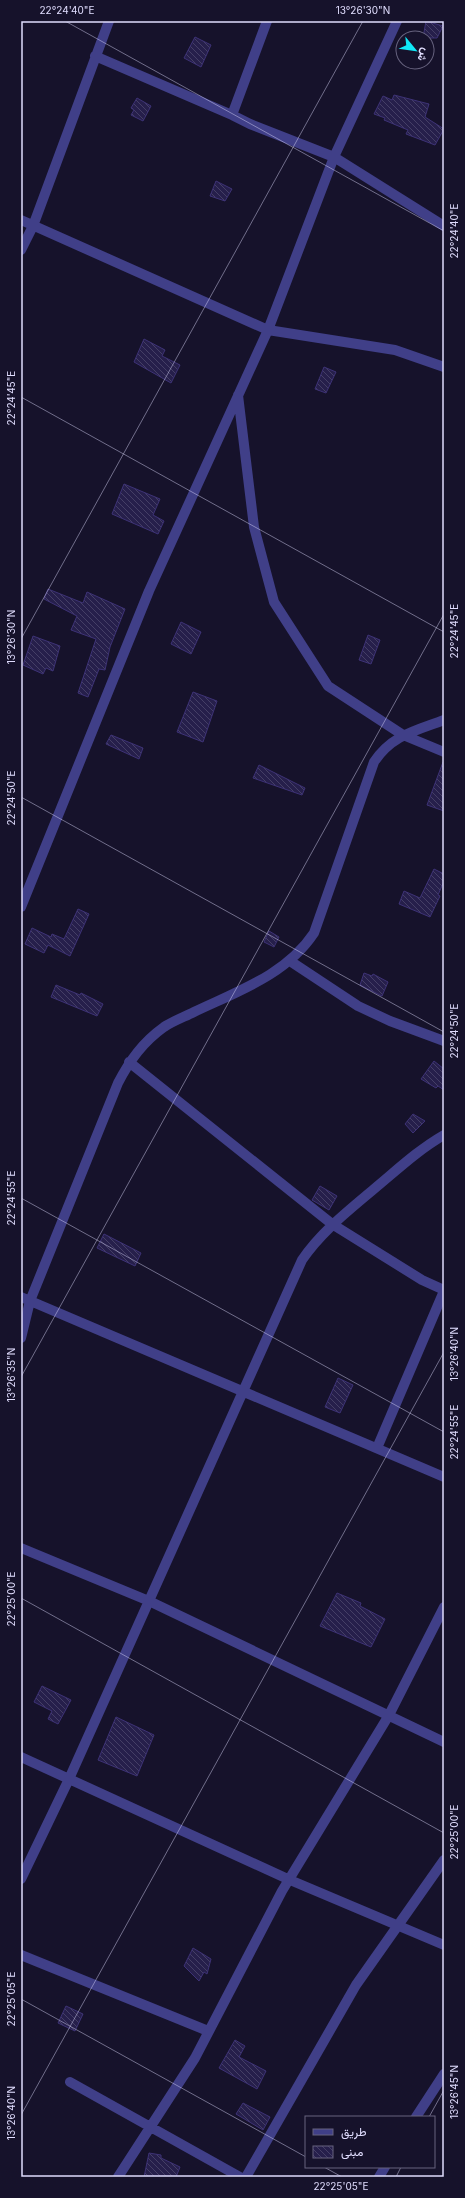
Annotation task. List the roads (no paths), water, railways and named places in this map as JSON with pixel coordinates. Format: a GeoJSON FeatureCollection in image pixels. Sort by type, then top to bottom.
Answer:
{"type":"FeatureCollection","features":[{"type":"Feature","properties":{"kind":"street"},"geometry":{"type":"LineString","coordinates":[[21,250],[33,226],[109,21]]}},
{"type":"Feature","properties":{"kind":"street"},"geometry":{"type":"LineString","coordinates":[[232,115],[267,21]]}},
{"type":"Feature","properties":{"kind":"street"},"geometry":{"type":"LineString","coordinates":[[21,907],[149,591],[268,330],[334,157],[397,21]]}},
{"type":"Feature","properties":{"kind":"street"},"geometry":{"type":"LineString","coordinates":[[96,56],[250,124],[334,157],[444,226]]}},
{"type":"Feature","properties":{"kind":"street"},"geometry":{"type":"LineString","coordinates":[[21,220],[268,330],[395,350],[444,367]]}},
{"type":"Feature","properties":{"kind":"street"},"geometry":{"type":"LineString","coordinates":[[238,395],[254,527],[274,602],[328,686],[403,735],[444,752]]}},
{"type":"Feature","properties":{"kind":"street"},"geometry":{"type":"LineString","coordinates":[[21,1338],[26,1299],[118,1082],[129,1062],[140,1048],[165,1026],[266,977],[290,961],[304,948],[314,933],[374,762],[391,742],[403,735],[444,720]]}},
{"type":"Feature","properties":{"kind":"street"},"geometry":{"type":"LineString","coordinates":[[290,961],[358,1006],[390,1021],[444,1041]]}},
{"type":"Feature","properties":{"kind":"street"},"geometry":{"type":"LineString","coordinates":[[129,1062],[332,1224],[422,1280],[444,1291],[377,1448]]}},
{"type":"Feature","properties":{"kind":"street"},"geometry":{"type":"LineString","coordinates":[[21,1879],[69,1779],[302,1260],[311,1246],[332,1224],[424,1146],[444,1135]]}},
{"type":"Feature","properties":{"kind":"street"},"geometry":{"type":"LineString","coordinates":[[26,1299],[444,1477]]}},
{"type":"Feature","properties":{"kind":"street"},"geometry":{"type":"LineString","coordinates":[[21,1548],[149,1601],[444,1742]]}},
{"type":"Feature","properties":{"kind":"street"},"geometry":{"type":"LineString","coordinates":[[118,2177],[195,2058],[208,2030],[290,1880],[390,1715],[444,1607]]}},
{"type":"Feature","properties":{"kind":"street"},"geometry":{"type":"LineString","coordinates":[[21,1758],[290,1880],[444,1945]]}},
{"type":"Feature","properties":{"kind":"street"},"geometry":{"type":"LineString","coordinates":[[246,2177],[356,1985],[397,1924],[444,1860]]}},
{"type":"Feature","properties":{"kind":"street"},"geometry":{"type":"LineString","coordinates":[[21,1955],[208,2030]]}},
{"type":"Feature","properties":{"kind":"street"},"geometry":{"type":"LineString","coordinates":[[417,2116],[444,2074]]}},
{"type":"Feature","properties":{"kind":"street"},"geometry":{"type":"LineString","coordinates":[[70,2082],[240,2177]]}},
{"type":"Feature","properties":{"kind":"street"},"geometry":{"type":"LineString","coordinates":[[379,2177],[384,2168]]}}]}
